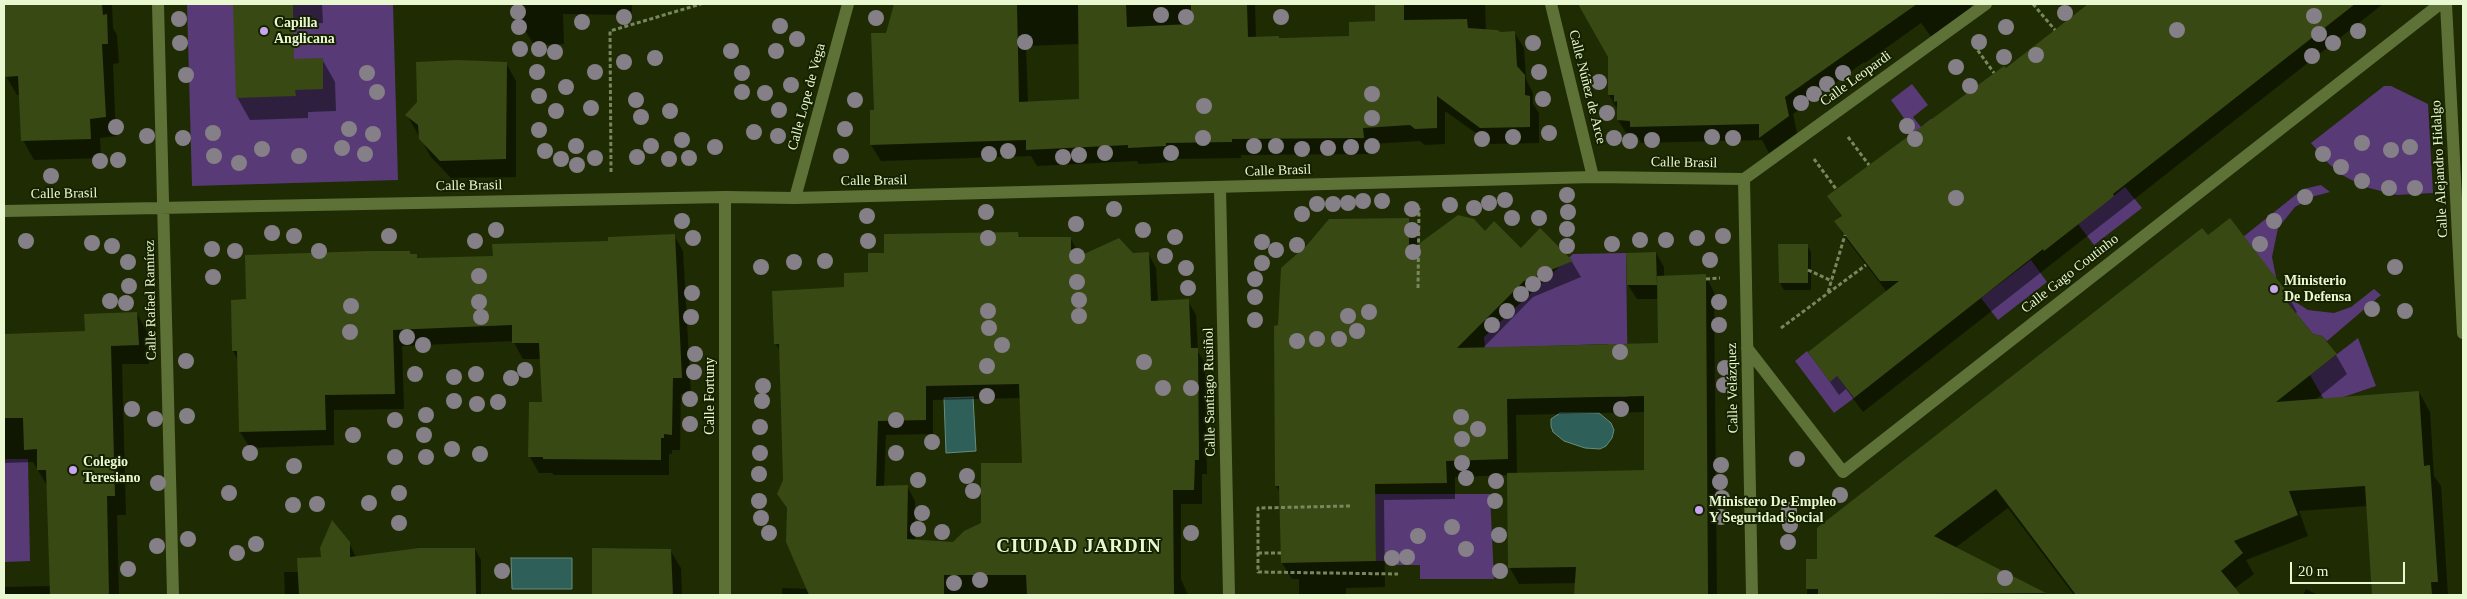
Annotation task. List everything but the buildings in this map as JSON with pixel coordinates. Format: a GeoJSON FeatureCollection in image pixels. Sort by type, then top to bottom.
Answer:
{"type":"FeatureCollection","features":[{"type":"Feature","properties":{"kind":"street","name":"Calle Rafael Ramírez"},"geometry":{"type":"LineString","coordinates":[[158,4],[172,595]]}},
{"type":"Feature","properties":{"kind":"street","name":"Calle Lope de Vega"},"geometry":{"type":"LineString","coordinates":[[795,198],[848,4]]}},
{"type":"Feature","properties":{"kind":"street","name":"Calle Núñez de Arce"},"geometry":{"type":"LineString","coordinates":[[1551,4],[1593,177]]}},
{"type":"Feature","properties":{"kind":"street","name":"Calle Leopardi"},"geometry":{"type":"LineString","coordinates":[[1744,179],[1986,4]]}},
{"type":"Feature","properties":{"kind":"street","name":"Calle Gago Coutinho"},"geometry":{"type":"LineString","coordinates":[[1747,348],[1843,472],[2440,4]]}},
{"type":"Feature","properties":{"kind":"street","name":"Calle Alejandro Hidalgo"},"geometry":{"type":"LineString","coordinates":[[2446,4],[2463,334]]}},
{"type":"Feature","properties":{"kind":"street","name":"Calle Brasil"},"geometry":{"type":"LineString","coordinates":[[4,211],[725,197],[795,198],[1593,177],[1744,179]]}},
{"type":"Feature","properties":{"kind":"street","name":"Calle Velázquez"},"geometry":{"type":"LineString","coordinates":[[1744,179],[1752,595]]}},
{"type":"Feature","properties":{"kind":"street","name":"Calle Santiago Rusiñol"},"geometry":{"type":"LineString","coordinates":[[1220,188],[1229,595]]}},
{"type":"Feature","properties":{"kind":"street","name":"Calle Fortuny"},"geometry":{"type":"LineString","coordinates":[[725,197],[725,595]]}},
{"type":"Feature","properties":{"kind":"path"},"geometry":{"type":"LineString","coordinates":[[611,176],[610,31],[701,4]]}},
{"type":"Feature","properties":{"kind":"path"},"geometry":{"type":"LineString","coordinates":[[2033,4],[2055,30]]}},
{"type":"Feature","properties":{"kind":"path"},"geometry":{"type":"LineString","coordinates":[[1972,43],[1994,73]]}},
{"type":"Feature","properties":{"kind":"path"},"geometry":{"type":"LineString","coordinates":[[1846,133],[1869,165]]}},
{"type":"Feature","properties":{"kind":"path"},"geometry":{"type":"LineString","coordinates":[[1812,157],[1836,189]]}},
{"type":"Feature","properties":{"kind":"path"},"geometry":{"type":"LineString","coordinates":[[1418,288],[1420,204]]}},
{"type":"Feature","properties":{"kind":"path"},"geometry":{"type":"LineString","coordinates":[[1828,293],[1845,235]]}},
{"type":"Feature","properties":{"kind":"path"},"geometry":{"type":"LineString","coordinates":[[1781,328],[1866,264]]}},
{"type":"Feature","properties":{"kind":"path"},"geometry":{"type":"LineString","coordinates":[[1808,270],[1832,281]]}},
{"type":"Feature","properties":{"kind":"path"},"geometry":{"type":"LineString","coordinates":[[1706,279],[1726,278]]}},
{"type":"Feature","properties":{"kind":"path"},"geometry":{"type":"LineString","coordinates":[[1350,506],[1258,508],[1258,572],[1398,574]]}},
{"type":"Feature","properties":{"kind":"path"},"geometry":{"type":"LineString","coordinates":[[1258,553],[1281,553]]}},
{"type":"Feature","properties":{"kind":"shaded area"},"geometry":{"type":"Polygon","coordinates":[[[187,4],[393,4],[398,180],[192,186],[187,4]]]}},
{"type":"Feature","properties":{"kind":"shaded area"},"geometry":{"type":"Polygon","coordinates":[[[1912,84],[1928,105],[1913,117],[1921,127],[1931,119],[1947,140],[1952,186],[1891,100],[1912,84]]]}},
{"type":"Feature","properties":{"kind":"shaded area"},"geometry":{"type":"Polygon","coordinates":[[[2384,86],[2391,86],[2428,104],[2433,193],[2397,195],[2365,187],[2342,175],[2328,163],[2311,143],[2384,86]]]}},
{"type":"Feature","properties":{"kind":"shaded area"},"geometry":{"type":"Polygon","coordinates":[[[2321,185],[2330,192],[2315,196],[2295,207],[2278,228],[2272,257],[2276,277],[2271,282],[2238,241],[2303,189],[2321,185]]]}},
{"type":"Feature","properties":{"kind":"shaded area"},"geometry":{"type":"Polygon","coordinates":[[[2125,187],[2142,208],[2094,245],[2078,224],[2125,187]]]}},
{"type":"Feature","properties":{"kind":"shaded area"},"geometry":{"type":"Polygon","coordinates":[[[1626,253],[1628,397],[1609,397],[1608,344],[1485,348],[1484,337],[1573,254],[1626,253]]]}},
{"type":"Feature","properties":{"kind":"shaded area"},"geometry":{"type":"Polygon","coordinates":[[[2031,260],[2047,282],[1998,320],[1981,298],[2031,260]]]}},
{"type":"Feature","properties":{"kind":"shaded area"},"geometry":{"type":"Polygon","coordinates":[[[2374,289],[2381,295],[2327,341],[2322,336],[2313,334],[2282,296],[2287,292],[2294,301],[2308,310],[2334,313],[2351,307],[2374,289]]]}},
{"type":"Feature","properties":{"kind":"shaded area"},"geometry":{"type":"Polygon","coordinates":[[[2358,338],[2376,386],[2326,403],[2310,375],[2358,338]]]}},
{"type":"Feature","properties":{"kind":"shaded area"},"geometry":{"type":"Polygon","coordinates":[[[1807,351],[1830,381],[1837,376],[1854,398],[1834,413],[1795,361],[1807,351]]]}},
{"type":"Feature","properties":{"kind":"shaded area"},"geometry":{"type":"Polygon","coordinates":[[[4,459],[28,459],[30,561],[4,562],[4,459]]]}},
{"type":"Feature","properties":{"kind":"shaded area"},"geometry":{"type":"Polygon","coordinates":[[[1370,494],[1490,494],[1494,579],[1420,579],[1420,565],[1397,565],[1397,561],[1376,561],[1375,514],[1370,494]]]}},
{"type":"Feature","properties":{"kind":"water"},"geometry":{"type":"Polygon","coordinates":[[[973,397],[976,451],[946,453],[944,398],[973,397]]]}},
{"type":"Feature","properties":{"kind":"water"},"geometry":{"type":"Polygon","coordinates":[[[1560,413],[1599,413],[1611,423],[1614,430],[1612,438],[1606,446],[1600,449],[1585,448],[1564,441],[1553,432],[1551,426],[1551,419],[1560,413]]]}},
{"type":"Feature","properties":{"kind":"water"},"geometry":{"type":"Polygon","coordinates":[[[511,558],[572,558],[572,589],[512,589],[511,558]]]}},
{"type":"Feature","properties":{"kind":"place","name":"Capilla Anglicana"},"geometry":{"type":"Point","coordinates":[264,31]}},
{"type":"Feature","properties":{"kind":"place","name":"Ministerio De Defensa"},"geometry":{"type":"Point","coordinates":[2274,289]}},
{"type":"Feature","properties":{"kind":"place","name":"Colegio Teresiano"},"geometry":{"type":"Point","coordinates":[73,470]}},
{"type":"Feature","properties":{"kind":"place","name":"Ministero De Empleo Y Seguridad Social"},"geometry":{"type":"Point","coordinates":[1699,510]}},
{"type":"Feature","properties":{"kind":"district","name":"CIUDAD JARDIN"},"geometry":{"type":"Point","coordinates":[1079,547]}}]}
